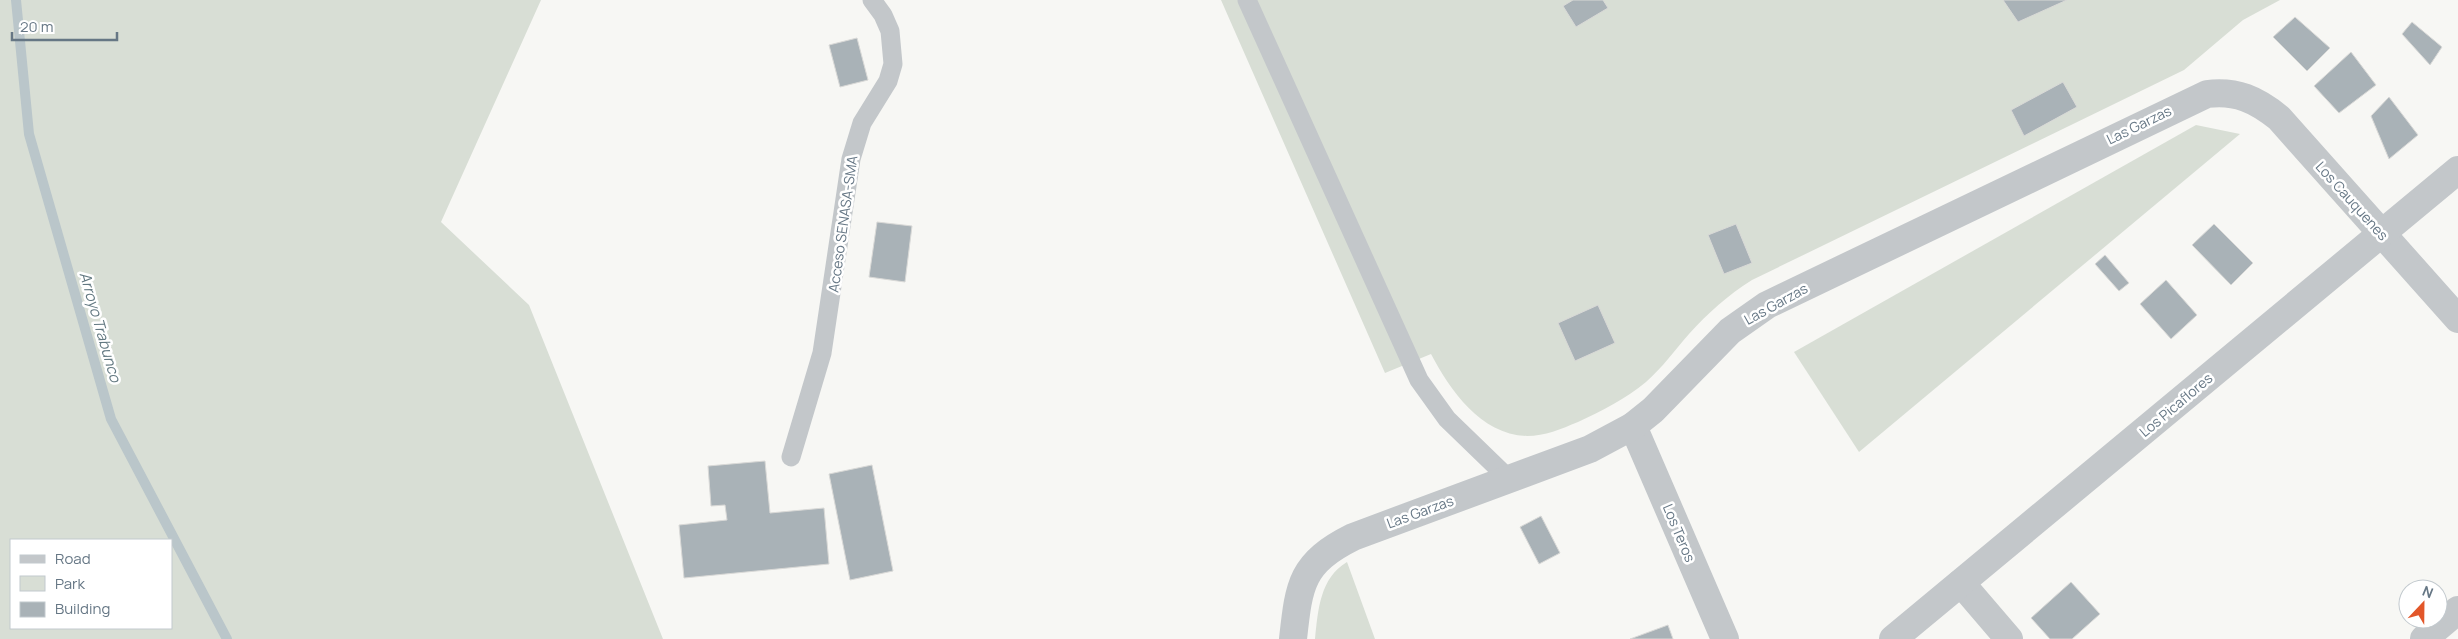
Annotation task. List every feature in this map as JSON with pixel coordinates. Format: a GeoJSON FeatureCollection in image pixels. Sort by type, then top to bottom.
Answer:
{"type":"FeatureCollection","features":[{"type":"Feature","properties":{"kind":"street","name":"Las Garzas"},"geometry":{"type":"LineString","coordinates":[[1293,639],[1299,591],[1313,565],[1324,554],[1353,537],[1590,449],[1633,426],[1671,393],[1730,331],[1767,305],[2194,98],[2222,92],[2237,94]]}},
{"type":"Feature","properties":{"kind":"street","name":"Los Cauquenes"},"geometry":{"type":"LineString","coordinates":[[2237,94],[2252,99],[2279,118],[2458,319]]}},
{"type":"Feature","properties":{"kind":"street","name":"Los Picaflores"},"geometry":{"type":"LineString","coordinates":[[1893,639],[2458,170]]}},
{"type":"Feature","properties":{"kind":"street","name":"Los Teros"},"geometry":{"type":"LineString","coordinates":[[1633,426],[1725,639]]}},
{"type":"Feature","properties":{"kind":"street"},"geometry":{"type":"LineString","coordinates":[[1961,583],[2009,639]]}},
{"type":"Feature","properties":{"kind":"street"},"geometry":{"type":"LineString","coordinates":[[2424,639],[2458,610]]}},
{"type":"Feature","properties":{"kind":"lane","name":"Acceso SENASA-SMA"},"geometry":{"type":"LineString","coordinates":[[791,456],[822,353],[851,159],[862,123],[888,81],[893,64],[890,31],[883,15],[872,0]]}},
{"type":"Feature","properties":{"kind":"lane"},"geometry":{"type":"LineString","coordinates":[[1247,0],[1419,380],[1447,419],[1509,479]]}},
{"type":"Feature","properties":{"kind":"green space"},"geometry":{"type":"Polygon","coordinates":[[[0,0],[541,0],[441,222],[529,305],[663,639],[0,639],[0,0]]]}},
{"type":"Feature","properties":{"kind":"green space"},"geometry":{"type":"Polygon","coordinates":[[[1221,0],[2280,0],[2243,20],[2184,70],[1752,280],[1711,312],[1689,334],[1652,377],[1630,394],[1572,425],[1547,433],[1527,436],[1510,434],[1495,428],[1481,419],[1458,396],[1431,354],[1385,373],[1221,0]]]}},
{"type":"Feature","properties":{"kind":"green space"},"geometry":{"type":"Polygon","coordinates":[[[2196,125],[2240,134],[1859,452],[1794,352],[2196,125]]]}},
{"type":"Feature","properties":{"kind":"green space"},"geometry":{"type":"Polygon","coordinates":[[[1347,562],[1375,639],[1315,639],[1319,606],[1326,586],[1338,569],[1347,562]]]}},
{"type":"Feature","properties":{"kind":"building"},"geometry":{"type":"Polygon","coordinates":[[[1573,0],[1603,0],[1608,8],[1576,27],[1563,6],[1573,0]]]}},
{"type":"Feature","properties":{"kind":"building"},"geometry":{"type":"Polygon","coordinates":[[[2003,0],[2067,0],[2018,22],[2003,0]]]}},
{"type":"Feature","properties":{"kind":"building"},"geometry":{"type":"Polygon","coordinates":[[[2295,17],[2330,48],[2307,71],[2273,37],[2295,17]]]}},
{"type":"Feature","properties":{"kind":"building"},"geometry":{"type":"Polygon","coordinates":[[[2412,22],[2442,47],[2430,65],[2402,34],[2412,22]]]}},
{"type":"Feature","properties":{"kind":"building"},"geometry":{"type":"Polygon","coordinates":[[[857,38],[868,80],[840,87],[829,45],[857,38]]]}},
{"type":"Feature","properties":{"kind":"building"},"geometry":{"type":"Polygon","coordinates":[[[2351,52],[2376,85],[2339,113],[2314,86],[2351,52]]]}},
{"type":"Feature","properties":{"kind":"building"},"geometry":{"type":"Polygon","coordinates":[[[2063,82],[2077,107],[2024,136],[2011,110],[2063,82]]]}},
{"type":"Feature","properties":{"kind":"building"},"geometry":{"type":"Polygon","coordinates":[[[2389,97],[2418,135],[2389,159],[2371,116],[2389,97]]]}},
{"type":"Feature","properties":{"kind":"building"},"geometry":{"type":"Polygon","coordinates":[[[877,222],[912,226],[905,282],[869,277],[877,222]]]}},
{"type":"Feature","properties":{"kind":"building"},"geometry":{"type":"Polygon","coordinates":[[[1736,224],[1752,263],[1724,274],[1708,235],[1736,224]]]}},
{"type":"Feature","properties":{"kind":"building"},"geometry":{"type":"Polygon","coordinates":[[[2214,224],[2253,263],[2231,285],[2192,245],[2214,224]]]}},
{"type":"Feature","properties":{"kind":"building"},"geometry":{"type":"Polygon","coordinates":[[[2105,255],[2129,283],[2119,291],[2095,264],[2105,255]]]}},
{"type":"Feature","properties":{"kind":"building"},"geometry":{"type":"Polygon","coordinates":[[[2166,280],[2197,315],[2171,339],[2140,304],[2166,280]]]}},
{"type":"Feature","properties":{"kind":"building"},"geometry":{"type":"Polygon","coordinates":[[[1598,305],[1615,343],[1575,361],[1558,323],[1598,305]]]}},
{"type":"Feature","properties":{"kind":"building"},"geometry":{"type":"Polygon","coordinates":[[[765,461],[770,513],[824,508],[829,564],[684,578],[679,525],[727,520],[725,505],[711,506],[708,466],[765,461]]]}},
{"type":"Feature","properties":{"kind":"building"},"geometry":{"type":"Polygon","coordinates":[[[872,465],[893,571],[850,580],[829,474],[872,465]]]}},
{"type":"Feature","properties":{"kind":"building"},"geometry":{"type":"Polygon","coordinates":[[[1541,516],[1560,553],[1539,564],[1520,527],[1541,516]]]}},
{"type":"Feature","properties":{"kind":"building"},"geometry":{"type":"Polygon","coordinates":[[[2071,582],[2100,614],[2072,639],[2050,639],[2031,618],[2071,582]]]}},
{"type":"Feature","properties":{"kind":"building"},"geometry":{"type":"Polygon","coordinates":[[[1668,625],[1673,639],[1630,639],[1668,625]]]}},
{"type":"Feature","properties":{"kind":"waterway","name":"Arroyo Trabunco"},"geometry":{"type":"LineString","coordinates":[[16,0],[29,134],[111,419],[227,639]]}}]}
